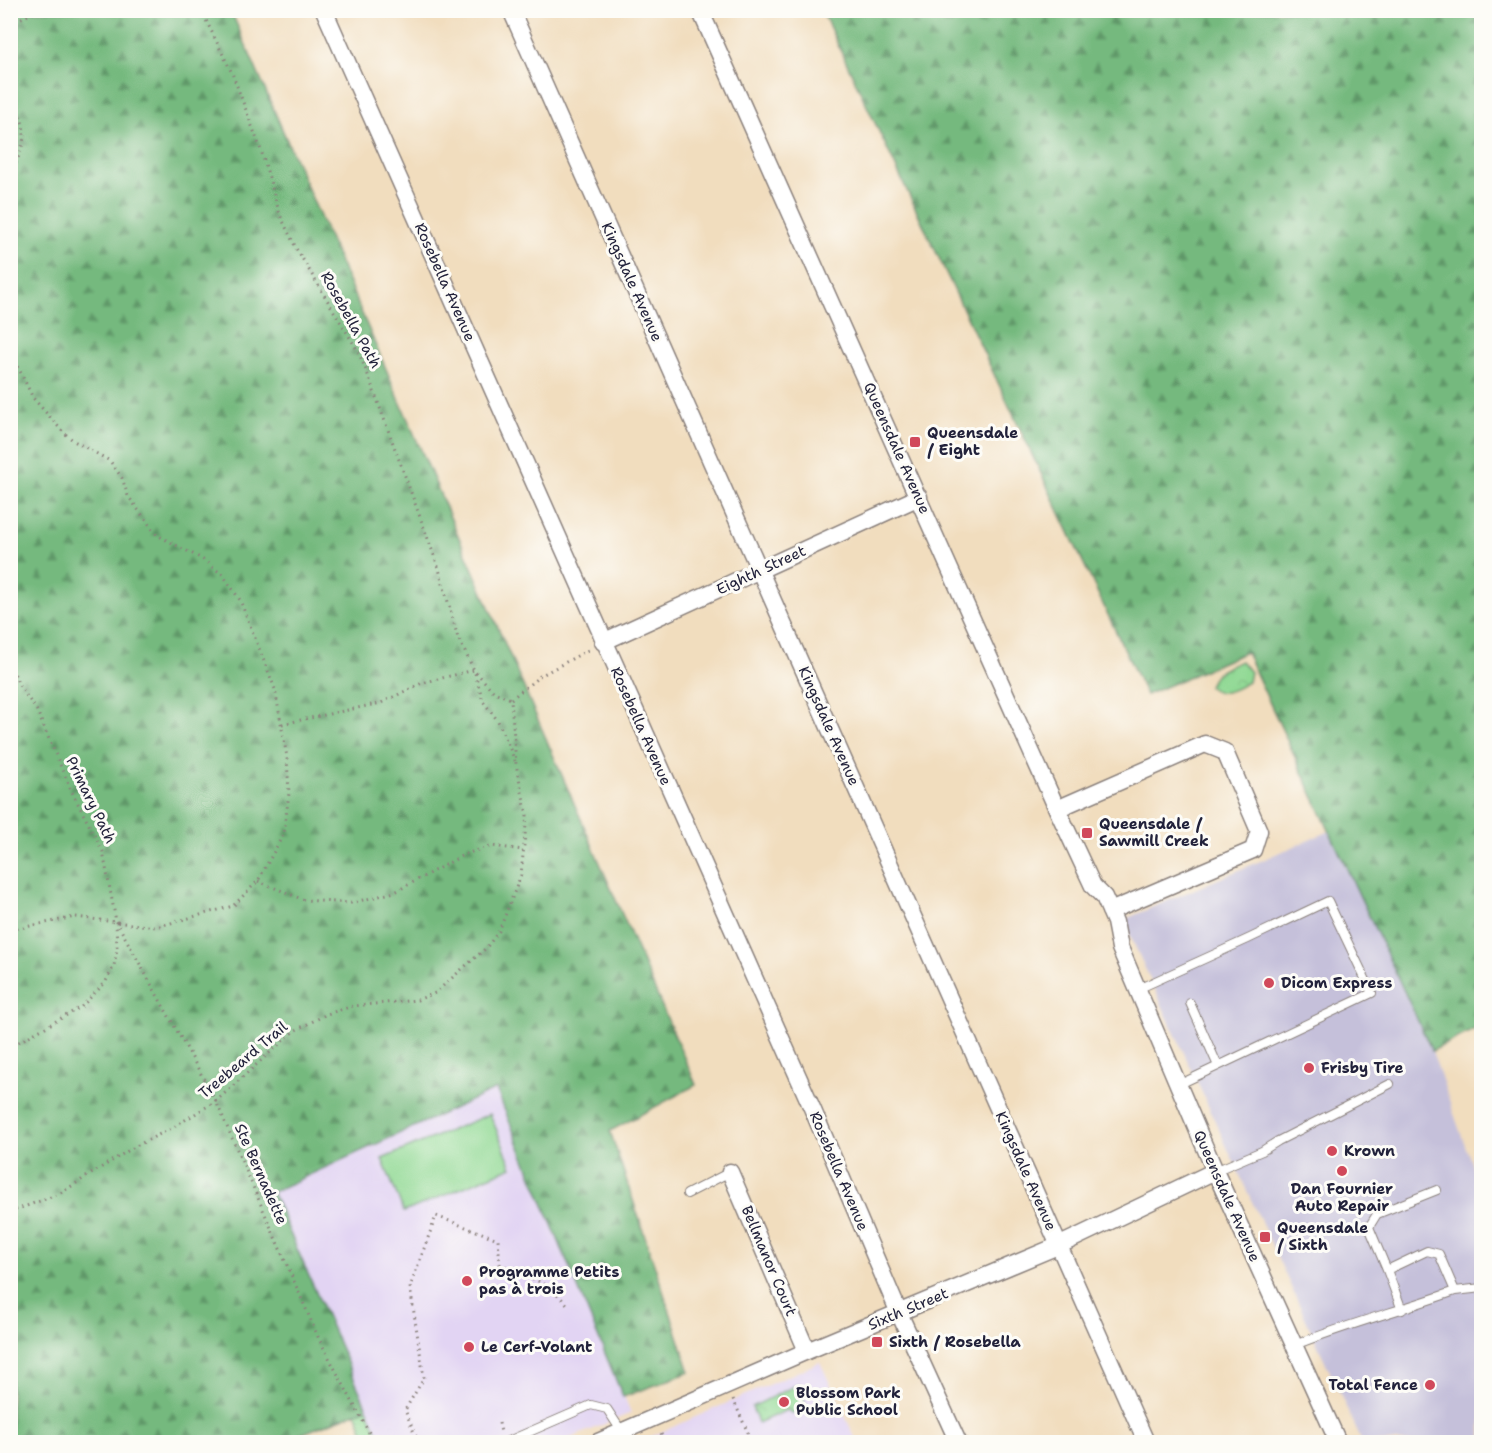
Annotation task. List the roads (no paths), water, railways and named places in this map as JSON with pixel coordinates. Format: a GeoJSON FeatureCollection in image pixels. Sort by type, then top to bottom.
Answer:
{"type":"FeatureCollection","features":[{"type":"Feature","properties":{"kind":"street","name":"Rosebella Avenue"},"geometry":{"type":"LineString","coordinates":[[324,10],[812,1108],[958,1443]]}},
{"type":"Feature","properties":{"kind":"street","name":"Kingsdale Avenue"},"geometry":{"type":"LineString","coordinates":[[511,10],[1146,1443]]}},
{"type":"Feature","properties":{"kind":"street","name":"Queensdale Avenue"},"geometry":{"type":"LineString","coordinates":[[700,10],[1057,809],[1093,886],[1104,897],[1115,922],[1120,948],[1178,1085],[1338,1443]]}},
{"type":"Feature","properties":{"kind":"street","name":"Eighth Street"},"geometry":{"type":"LineString","coordinates":[[603,642],[919,497]]}},
{"type":"Feature","properties":{"kind":"street"},"geometry":{"type":"LineString","coordinates":[[1057,809],[1205,744],[1225,752],[1259,831],[1253,850],[1110,911]]}},
{"type":"Feature","properties":{"kind":"street","name":"Queensdale Avenue"},"geometry":{"type":"LineString","coordinates":[[1093,886],[1094,902],[1104,927],[1120,948]]}},
{"type":"Feature","properties":{"kind":"street","name":"Sixth Street"},"geometry":{"type":"LineString","coordinates":[[603,1442],[807,1351],[1060,1245],[1215,1171]]}},
{"type":"Feature","properties":{"kind":"street","name":"Bellmanor Court"},"geometry":{"type":"LineString","coordinates":[[730,1172],[807,1351]]}},
{"type":"Feature","properties":{"kind":"lane"},"geometry":{"type":"LineString","coordinates":[[1138,989],[1328,901],[1372,993],[1178,1085]]}},
{"type":"Feature","properties":{"kind":"lane"},"geometry":{"type":"LineString","coordinates":[[1190,1003],[1218,1066]]}},
{"type":"Feature","properties":{"kind":"lane"},"geometry":{"type":"LineString","coordinates":[[1215,1171],[1262,1151],[1390,1084]]}},
{"type":"Feature","properties":{"kind":"lane"},"geometry":{"type":"LineString","coordinates":[[687,1194],[730,1172]]}},
{"type":"Feature","properties":{"kind":"lane"},"geometry":{"type":"LineString","coordinates":[[1402,1310],[1369,1227],[1377,1214],[1437,1190]]}},
{"type":"Feature","properties":{"kind":"lane"},"geometry":{"type":"LineString","coordinates":[[1387,1270],[1427,1251],[1439,1254],[1455,1291]]}},
{"type":"Feature","properties":{"kind":"lane"},"geometry":{"type":"LineString","coordinates":[[1295,1345],[1455,1291],[1482,1288]]}},
{"type":"Feature","properties":{"kind":"lane"},"geometry":{"type":"LineString","coordinates":[[506,1443],[591,1406],[607,1409],[622,1432]]}},
{"type":"Feature","properties":{"kind":"place","name":"Queensdale / Eight"},"geometry":{"type":"Point","coordinates":[915,442]}},
{"type":"Feature","properties":{"kind":"place","name":"Queensdale / Sawmill Creek"},"geometry":{"type":"Point","coordinates":[1087,833]}},
{"type":"Feature","properties":{"kind":"place","name":"Dicom Express"},"geometry":{"type":"Point","coordinates":[1269,983]}},
{"type":"Feature","properties":{"kind":"place","name":"Frisby Tire"},"geometry":{"type":"Point","coordinates":[1309,1068]}},
{"type":"Feature","properties":{"kind":"place","name":"Krown"},"geometry":{"type":"Point","coordinates":[1332,1151]}},
{"type":"Feature","properties":{"kind":"place","name":"Dan Fournier Auto Repair"},"geometry":{"type":"Point","coordinates":[1342,1171]}},
{"type":"Feature","properties":{"kind":"place","name":"Queensdale / Sixth"},"geometry":{"type":"Point","coordinates":[1265,1237]}},
{"type":"Feature","properties":{"kind":"place","name":"Programme Petits pas à trois"},"geometry":{"type":"Point","coordinates":[467,1281]}},
{"type":"Feature","properties":{"kind":"place","name":"Sixth / Rosebella"},"geometry":{"type":"Point","coordinates":[877,1342]}},
{"type":"Feature","properties":{"kind":"place","name":"Le Cerf-Volant"},"geometry":{"type":"Point","coordinates":[469,1347]}},
{"type":"Feature","properties":{"kind":"place","name":"Total Fence"},"geometry":{"type":"Point","coordinates":[1430,1385]}},
{"type":"Feature","properties":{"kind":"place","name":"Blossom Park Public School"},"geometry":{"type":"Point","coordinates":[784,1402]}}]}
